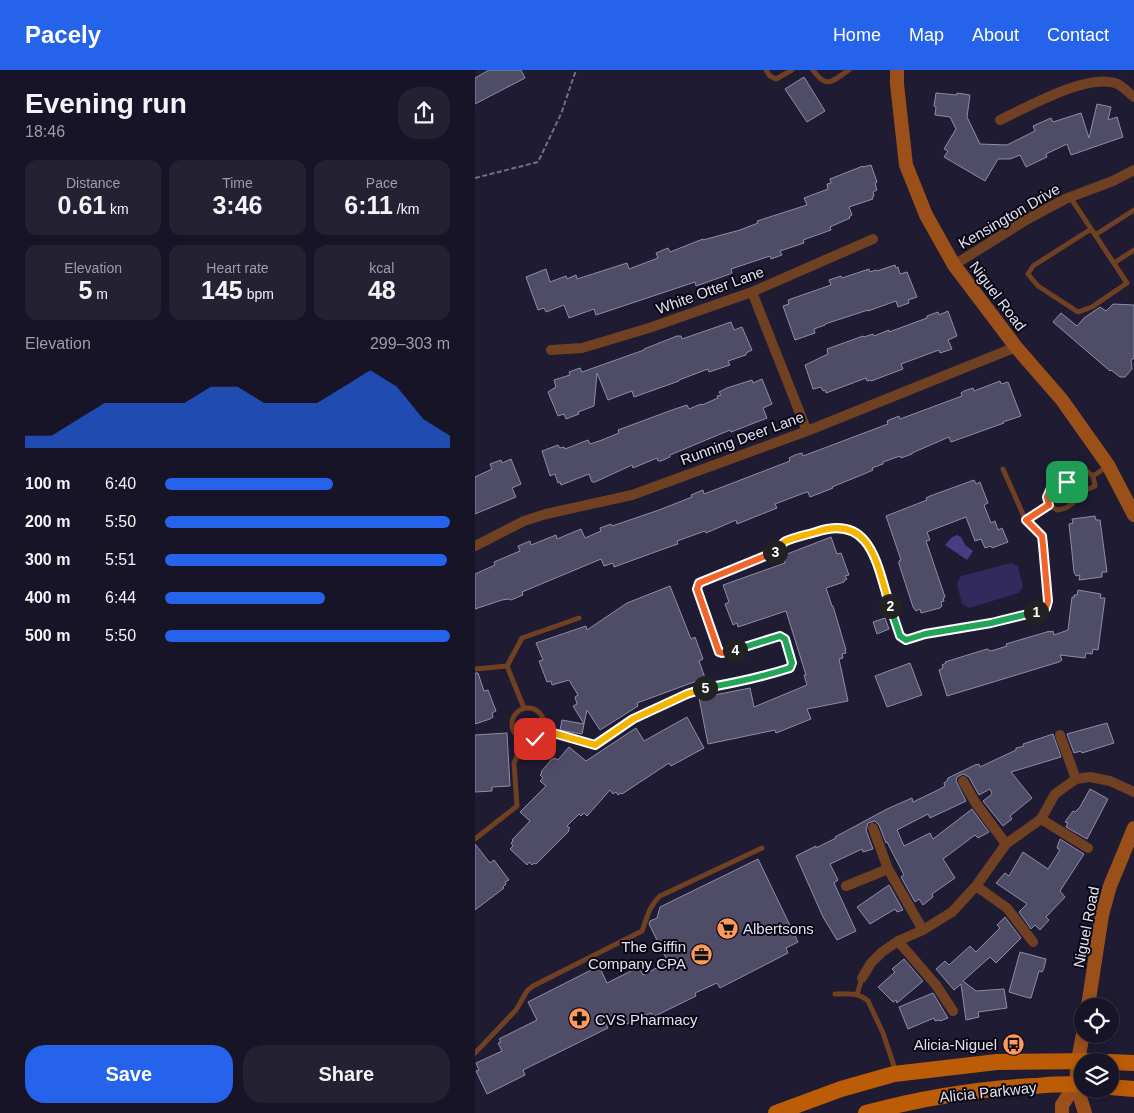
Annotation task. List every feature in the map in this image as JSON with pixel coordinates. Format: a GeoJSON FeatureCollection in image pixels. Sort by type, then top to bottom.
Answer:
{"type":"FeatureCollection","features":[{"type":"Feature","properties":{"kind":"main road","name":"Niguel Road"},"geometry":{"type":"LineString","coordinates":[[897,70],[906,165],[926,215],[954,265],[1016,347],[1062,400],[1108,466],[1134,515]]}},
{"type":"Feature","properties":{"kind":"main road","name":"Niguel Road"},"geometry":{"type":"LineString","coordinates":[[1089,998],[1106,900],[1134,828]]}},
{"type":"Feature","properties":{"kind":"main road","name":"Alicia Parkway"},"geometry":{"type":"LineString","coordinates":[[777,1113],[841,1089],[897,1074],[997,1062],[1074,1060]]}},
{"type":"Feature","properties":{"kind":"main road"},"geometry":{"type":"LineString","coordinates":[[1119,1062],[1134,1063]]}},
{"type":"Feature","properties":{"kind":"main road","name":"Alicia Parkway"},"geometry":{"type":"LineString","coordinates":[[866,1113],[900,1104],[956,1094],[1001,1088],[1074,1084]]}},
{"type":"Feature","properties":{"kind":"main road"},"geometry":{"type":"LineString","coordinates":[[1119,1088],[1134,1089]]}},
{"type":"Feature","properties":{"kind":"main road"},"geometry":{"type":"LineString","coordinates":[[1062,1113],[1062,1105],[1074,1090]]}},
{"type":"Feature","properties":{"kind":"main road"},"geometry":{"type":"LineString","coordinates":[[1082,1098],[1085,1113]]}},
{"type":"Feature","properties":{"kind":"street"},"geometry":{"type":"LineString","coordinates":[[1000,120],[1071,87],[1116,83],[1134,96]]}},
{"type":"Feature","properties":{"kind":"street","name":"Kensington Drive"},"geometry":{"type":"LineString","coordinates":[[954,265],[1026,220],[1134,170]]}},
{"type":"Feature","properties":{"kind":"street","name":"White Otter Lane"},"geometry":{"type":"LineString","coordinates":[[551,350],[582,348],[649,328],[752,292],[873,239]]}},
{"type":"Feature","properties":{"kind":"street"},"geometry":{"type":"LineString","coordinates":[[752,292],[807,431]]}},
{"type":"Feature","properties":{"kind":"street","name":"Running Deer Lane"},"geometry":{"type":"LineString","coordinates":[[475,546],[524,521],[546,514],[632,495],[807,431],[1016,347]]}},
{"type":"Feature","properties":{"kind":"street"},"geometry":{"type":"LineString","coordinates":[[1060,735],[1076,779]]}},
{"type":"Feature","properties":{"kind":"street"},"geometry":{"type":"LineString","coordinates":[[862,978],[871,963],[882,952],[898,941],[923,930],[951,912],[975,886],[1006,844],[1041,819],[1055,794],[1076,779],[1090,777],[1110,780],[1134,792]]}},
{"type":"Feature","properties":{"kind":"street"},"geometry":{"type":"LineString","coordinates":[[963,781],[975,802],[1006,844]]}},
{"type":"Feature","properties":{"kind":"street"},"geometry":{"type":"LineString","coordinates":[[1041,819],[1088,848]]}},
{"type":"Feature","properties":{"kind":"street"},"geometry":{"type":"LineString","coordinates":[[873,828],[888,869],[923,930]]}},
{"type":"Feature","properties":{"kind":"street"},"geometry":{"type":"LineString","coordinates":[[846,886],[888,869]]}},
{"type":"Feature","properties":{"kind":"street"},"geometry":{"type":"LineString","coordinates":[[975,886],[1007,908],[1033,942]]}},
{"type":"Feature","properties":{"kind":"street"},"geometry":{"type":"LineString","coordinates":[[898,941],[936,985],[953,1012]]}},
{"type":"Feature","properties":{"kind":"lane"},"geometry":{"type":"LineString","coordinates":[[766,70],[769,76],[775,79],[792,70]]}},
{"type":"Feature","properties":{"kind":"lane"},"geometry":{"type":"LineString","coordinates":[[813,70],[820,80],[827,82],[831,82],[849,70]]}},
{"type":"Feature","properties":{"kind":"lane"},"geometry":{"type":"LineString","coordinates":[[1070,198],[1091,229],[1095,235],[1114,263],[1127,283],[1092,307],[1078,312],[1038,286],[1028,274],[1033,266],[1091,229]]}},
{"type":"Feature","properties":{"kind":"lane"},"geometry":{"type":"LineString","coordinates":[[1095,235],[1134,210]]}},
{"type":"Feature","properties":{"kind":"lane"},"geometry":{"type":"LineString","coordinates":[[1114,263],[1134,250]]}},
{"type":"Feature","properties":{"kind":"lane"},"geometry":{"type":"LineString","coordinates":[[1093,476],[1108,466]]}},
{"type":"Feature","properties":{"kind":"lane"},"geometry":{"type":"LineString","coordinates":[[543,730],[595,745],[633,719],[699,689],[738,683],[790,668],[792,663],[785,639],[780,636],[727,652],[719,652],[697,585],[773,555],[784,542],[827,528],[850,530],[860,535],[868,544],[903,639],[906,640],[925,634],[991,623],[1043,610],[1048,601],[1042,536],[1026,520],[1003,469]]}},
{"type":"Feature","properties":{"kind":"lane"},"geometry":{"type":"LineString","coordinates":[[1085,470],[1093,476],[1095,486],[1073,496],[1073,502],[1066,508],[1057,510],[1049,505],[1047,497],[1051,488],[1059,481],[1067,482],[1085,470]]}},
{"type":"Feature","properties":{"kind":"lane"},"geometry":{"type":"LineString","coordinates":[[1026,520],[1049,505]]}},
{"type":"Feature","properties":{"kind":"lane"},"geometry":{"type":"LineString","coordinates":[[507,666],[522,638],[579,618]]}},
{"type":"Feature","properties":{"kind":"lane"},"geometry":{"type":"LineString","coordinates":[[507,666],[524,708]]}},
{"type":"Feature","properties":{"kind":"lane"},"geometry":{"type":"LineString","coordinates":[[475,669],[507,666]]}},
{"type":"Feature","properties":{"kind":"lane"},"geometry":{"type":"LineString","coordinates":[[524,708],[534,709],[544,720],[543,730],[535,739],[524,740],[515,734],[511,723],[515,713],[524,708]]}},
{"type":"Feature","properties":{"kind":"lane"},"geometry":{"type":"LineString","coordinates":[[475,840],[517,806],[514,763],[524,740]]}},
{"type":"Feature","properties":{"kind":"lane"},"geometry":{"type":"LineString","coordinates":[[475,1053],[516,1010],[527,991],[533,986],[642,931],[649,910],[660,896],[762,848]]}},
{"type":"Feature","properties":{"kind":"lane"},"geometry":{"type":"LineString","coordinates":[[857,995],[862,978]]}},
{"type":"Feature","properties":{"kind":"lane"},"geometry":{"type":"LineString","coordinates":[[835,994],[852,993],[864,998],[871,1007],[887,1041],[897,1074]]}},
{"type":"Feature","properties":{"kind":"path"},"geometry":{"type":"LineString","coordinates":[[475,178],[538,162],[561,114],[576,70]]}},
{"type":"Feature","properties":{"kind":"shaded area"},"geometry":{"type":"Polygon","coordinates":[[[957,535],[973,551],[967,560],[945,545],[952,537],[957,535]]]}},
{"type":"Feature","properties":{"kind":"shaded area"},"geometry":{"type":"Polygon","coordinates":[[[1011,563],[1018,566],[1023,587],[1019,593],[969,608],[962,604],[957,584],[961,576],[1011,563]]]}},
{"type":"Feature","properties":{"kind":"building"},"geometry":{"type":"Polygon","coordinates":[[[489,70],[521,70],[525,78],[475,104],[475,78],[489,70]]]}},
{"type":"Feature","properties":{"kind":"building"},"geometry":{"type":"Polygon","coordinates":[[[804,77],[825,111],[807,122],[785,89],[804,77]]]}},
{"type":"Feature","properties":{"kind":"building"},"geometry":{"type":"Polygon","coordinates":[[[936,93],[970,95],[967,117],[980,144],[1007,145],[1035,131],[1033,126],[1051,118],[1053,122],[1081,113],[1089,138],[1097,104],[1111,107],[1108,120],[1117,117],[1123,137],[1071,155],[1067,144],[1046,154],[1047,157],[1026,167],[1020,155],[1010,159],[998,159],[985,181],[944,157],[948,151],[944,149],[956,129],[950,117],[935,115],[936,93]]]}},
{"type":"Feature","properties":{"kind":"building"},"geometry":{"type":"Polygon","coordinates":[[[871,165],[877,182],[875,183],[877,190],[873,192],[873,199],[849,207],[852,215],[850,218],[830,227],[831,230],[803,240],[804,243],[780,251],[782,255],[771,259],[770,256],[731,269],[732,273],[730,274],[696,286],[695,282],[596,315],[594,309],[569,318],[564,305],[546,312],[544,308],[538,310],[526,277],[546,269],[550,282],[566,276],[567,279],[576,275],[577,279],[627,263],[629,269],[658,258],[656,253],[668,248],[670,252],[703,239],[740,230],[758,223],[757,221],[807,205],[804,198],[828,189],[827,184],[831,183],[830,179],[863,166],[871,165]]]}},
{"type":"Feature","properties":{"kind":"building"},"geometry":{"type":"Polygon","coordinates":[[[895,265],[896,268],[898,267],[900,274],[907,272],[917,297],[908,300],[909,303],[898,307],[896,301],[868,310],[825,324],[814,329],[815,333],[795,340],[783,306],[789,304],[788,300],[831,285],[829,280],[841,276],[842,278],[869,269],[870,272],[877,271],[895,265]]]}},
{"type":"Feature","properties":{"kind":"building"},"geometry":{"type":"Polygon","coordinates":[[[1113,304],[1134,305],[1134,358],[1131,360],[1132,369],[1125,377],[1120,377],[1110,371],[1053,322],[1061,313],[1077,326],[1084,318],[1100,307],[1106,311],[1113,304]]]}},
{"type":"Feature","properties":{"kind":"building"},"geometry":{"type":"Polygon","coordinates":[[[948,311],[957,336],[948,340],[952,349],[940,353],[939,350],[901,364],[903,369],[871,381],[867,381],[866,378],[826,393],[821,387],[813,389],[805,365],[828,354],[827,349],[863,336],[873,334],[874,336],[889,330],[889,332],[938,312],[939,315],[948,311]]]}},
{"type":"Feature","properties":{"kind":"building"},"geometry":{"type":"Polygon","coordinates":[[[731,322],[734,330],[742,327],[752,350],[746,353],[746,355],[728,361],[730,365],[709,372],[708,369],[634,397],[632,391],[608,400],[597,373],[594,406],[566,419],[564,414],[558,416],[548,392],[556,387],[554,380],[570,375],[569,372],[580,368],[582,372],[677,336],[681,336],[682,339],[731,322]]]}},
{"type":"Feature","properties":{"kind":"building"},"geometry":{"type":"Polygon","coordinates":[[[762,379],[772,404],[763,408],[767,418],[731,432],[730,430],[670,455],[670,457],[661,461],[658,461],[657,458],[633,468],[632,465],[595,482],[592,482],[589,474],[561,485],[560,482],[558,483],[555,474],[550,476],[542,451],[558,445],[560,448],[564,447],[565,449],[588,440],[590,444],[619,433],[618,430],[672,410],[687,405],[689,409],[702,405],[718,398],[717,396],[721,395],[719,392],[727,388],[752,380],[753,383],[762,379]]]}},
{"type":"Feature","properties":{"kind":"building"},"geometry":{"type":"Polygon","coordinates":[[[1000,381],[1001,384],[1008,382],[1021,416],[951,442],[949,437],[912,454],[883,462],[883,464],[872,468],[873,470],[833,488],[810,497],[808,492],[804,493],[775,504],[777,508],[737,524],[736,520],[706,533],[705,531],[677,541],[678,544],[614,567],[613,563],[604,566],[601,559],[522,592],[523,595],[511,600],[502,600],[475,609],[475,574],[495,565],[494,562],[520,551],[518,546],[530,541],[531,545],[556,535],[557,539],[581,529],[585,538],[601,531],[600,528],[611,524],[612,526],[659,510],[692,497],[691,495],[703,490],[704,494],[790,461],[789,458],[795,455],[802,453],[803,456],[888,424],[887,421],[899,416],[900,419],[962,396],[961,393],[964,391],[973,388],[974,391],[1000,381]]]}},
{"type":"Feature","properties":{"kind":"building"},"geometry":{"type":"Polygon","coordinates":[[[511,459],[521,484],[512,488],[516,497],[475,514],[475,477],[492,469],[490,464],[501,460],[502,463],[511,459]]]}},
{"type":"Feature","properties":{"kind":"building"},"geometry":{"type":"Polygon","coordinates":[[[974,480],[976,484],[980,482],[988,503],[984,505],[991,523],[995,521],[998,530],[1002,528],[1008,542],[992,548],[991,546],[985,548],[981,539],[975,541],[966,517],[927,532],[930,540],[926,541],[945,597],[943,598],[944,601],[941,602],[942,606],[940,608],[921,613],[920,609],[916,611],[899,564],[901,560],[886,516],[927,500],[926,498],[930,496],[974,480]]]}},
{"type":"Feature","properties":{"kind":"building"},"geometry":{"type":"Polygon","coordinates":[[[1095,516],[1096,520],[1100,520],[1107,572],[1102,572],[1102,577],[1079,580],[1080,575],[1076,576],[1074,572],[1069,524],[1073,523],[1072,519],[1095,516]]]}},
{"type":"Feature","properties":{"kind":"building"},"geometry":{"type":"Polygon","coordinates":[[[831,537],[837,554],[841,553],[849,575],[845,576],[847,579],[844,582],[826,588],[846,650],[846,653],[842,654],[843,658],[839,659],[848,701],[807,709],[811,719],[776,733],[775,730],[708,744],[699,698],[750,688],[754,707],[807,685],[804,675],[806,675],[786,611],[738,627],[737,623],[733,625],[725,604],[729,602],[723,585],[785,563],[782,556],[831,537]]]}},
{"type":"Feature","properties":{"kind":"building"},"geometry":{"type":"Polygon","coordinates":[[[670,586],[691,639],[695,637],[703,659],[699,661],[705,678],[637,703],[638,706],[600,730],[587,710],[584,724],[573,706],[577,704],[575,697],[578,695],[569,680],[552,685],[551,681],[547,682],[539,661],[543,660],[536,643],[586,626],[587,630],[627,603],[670,586]]]}},
{"type":"Feature","properties":{"kind":"building"},"geometry":{"type":"Polygon","coordinates":[[[1078,590],[1101,594],[1100,598],[1105,598],[1098,650],[1093,649],[1092,654],[1086,653],[1085,658],[1060,655],[1062,660],[1059,662],[947,696],[939,670],[943,668],[942,665],[945,662],[987,649],[991,651],[1007,646],[1006,644],[1050,631],[1053,631],[1054,635],[1068,630],[1072,597],[1074,598],[1074,595],[1077,595],[1078,590]]]}},
{"type":"Feature","properties":{"kind":"building"},"geometry":{"type":"Polygon","coordinates":[[[885,618],[889,629],[877,634],[873,622],[885,618]]]}},
{"type":"Feature","properties":{"kind":"building"},"geometry":{"type":"Polygon","coordinates":[[[910,663],[922,695],[887,707],[875,676],[910,663]]]}},
{"type":"Feature","properties":{"kind":"building"},"geometry":{"type":"Polygon","coordinates":[[[475,673],[478,673],[484,691],[488,690],[496,711],[492,713],[493,717],[490,719],[475,724],[475,673]]]}},
{"type":"Feature","properties":{"kind":"building"},"geometry":{"type":"Polygon","coordinates":[[[687,717],[704,748],[671,766],[669,763],[622,794],[618,795],[616,792],[613,794],[610,790],[587,816],[584,813],[581,816],[579,814],[567,826],[570,828],[569,831],[536,864],[532,865],[529,862],[527,865],[510,849],[513,846],[512,840],[530,821],[520,812],[546,786],[540,781],[543,778],[540,775],[551,760],[555,758],[558,760],[569,747],[586,761],[636,728],[644,741],[687,717]]]}},
{"type":"Feature","properties":{"kind":"building"},"geometry":{"type":"Polygon","coordinates":[[[562,720],[584,724],[582,734],[560,730],[562,720]]]}},
{"type":"Feature","properties":{"kind":"building"},"geometry":{"type":"Polygon","coordinates":[[[1107,723],[1114,743],[1082,753],[1081,751],[1074,753],[1067,734],[1107,723]]]}},
{"type":"Feature","properties":{"kind":"building"},"geometry":{"type":"Polygon","coordinates":[[[507,733],[510,786],[492,787],[492,791],[475,792],[475,735],[507,733]]]}},
{"type":"Feature","properties":{"kind":"building"},"geometry":{"type":"Polygon","coordinates":[[[1053,734],[1061,757],[1011,772],[1032,798],[1010,816],[1012,819],[1003,826],[983,801],[992,794],[990,789],[979,795],[969,777],[963,774],[957,777],[956,781],[966,801],[930,818],[928,814],[897,830],[904,846],[930,833],[933,839],[972,809],[989,832],[978,838],[975,835],[943,859],[955,878],[932,894],[933,897],[923,905],[919,899],[915,902],[901,877],[904,875],[886,843],[879,825],[875,821],[868,823],[866,830],[873,849],[863,852],[862,849],[830,864],[838,880],[834,883],[856,931],[837,940],[823,917],[796,856],[836,838],[887,809],[912,798],[913,802],[940,789],[945,786],[944,783],[948,778],[975,765],[979,764],[980,767],[1016,750],[1016,748],[1024,746],[1023,744],[1053,734]]]}},
{"type":"Feature","properties":{"kind":"building"},"geometry":{"type":"Polygon","coordinates":[[[1090,789],[1108,799],[1087,839],[1066,827],[1068,823],[1065,822],[1073,811],[1075,812],[1080,807],[1090,789]]]}},
{"type":"Feature","properties":{"kind":"building"},"geometry":{"type":"Polygon","coordinates":[[[1060,839],[1084,854],[1060,891],[1065,897],[1046,917],[1049,920],[1040,930],[1035,925],[1031,929],[1019,912],[1027,904],[996,883],[1005,873],[1009,876],[1023,852],[1048,869],[1060,850],[1057,848],[1060,839]]]}},
{"type":"Feature","properties":{"kind":"building"},"geometry":{"type":"Polygon","coordinates":[[[475,844],[490,863],[494,860],[509,880],[505,882],[504,888],[475,910],[475,844]]]}},
{"type":"Feature","properties":{"kind":"building"},"geometry":{"type":"Polygon","coordinates":[[[758,859],[798,942],[786,948],[788,953],[720,988],[717,983],[695,993],[696,996],[653,1017],[651,1013],[627,1024],[623,1016],[606,1024],[608,1028],[523,1070],[525,1075],[487,1094],[476,1071],[479,1070],[476,1063],[502,1051],[498,1043],[501,1042],[499,1039],[537,1020],[528,1002],[599,966],[607,983],[639,967],[643,975],[668,962],[649,924],[650,921],[657,918],[660,907],[758,859]]]}},
{"type":"Feature","properties":{"kind":"building"},"geometry":{"type":"Polygon","coordinates":[[[889,885],[903,910],[897,912],[895,909],[870,924],[857,907],[889,885]]]}},
{"type":"Feature","properties":{"kind":"building"},"geometry":{"type":"Polygon","coordinates":[[[1005,917],[1021,938],[996,963],[990,957],[963,981],[976,991],[1004,989],[1007,1008],[978,1012],[979,1017],[966,1020],[961,984],[954,990],[936,969],[945,961],[949,965],[970,946],[976,952],[1000,928],[997,925],[1005,917]]]}},
{"type":"Feature","properties":{"kind":"building"},"geometry":{"type":"Polygon","coordinates":[[[1020,952],[1046,959],[1042,972],[1039,971],[1031,998],[1009,992],[1020,952]]]}},
{"type":"Feature","properties":{"kind":"building"},"geometry":{"type":"Polygon","coordinates":[[[904,959],[923,981],[897,1003],[896,1000],[893,1002],[878,987],[895,972],[892,969],[904,959]]]}},
{"type":"Feature","properties":{"kind":"building"},"geometry":{"type":"Polygon","coordinates":[[[933,993],[948,1018],[935,1021],[934,1018],[908,1029],[899,1007],[933,993]]]}},
{"type":"Feature","properties":{"kind":"place","name":"Albertsons"},"geometry":{"type":"Point","coordinates":[727,928]}},
{"type":"Feature","properties":{"kind":"place","name":"The Giffin Company CPA"},"geometry":{"type":"Point","coordinates":[702,955]}},
{"type":"Feature","properties":{"kind":"place","name":"CVS Pharmacy"},"geometry":{"type":"Point","coordinates":[579,1019]}},
{"type":"Feature","properties":{"kind":"place","name":"Alicia-Niguel"},"geometry":{"type":"Point","coordinates":[1013,1044]}},
{"type":"Feature","properties":{"kind":"route"},"geometry":{"type":"LineString","coordinates":[[535,739],[543,730],[595,745],[633,719],[699,689],[738,683],[790,668],[792,663],[785,639],[780,636],[727,652],[719,652],[697,585],[773,555],[784,542],[827,528],[850,530],[860,535],[868,544],[900,636],[903,639],[906,640],[925,634],[991,623],[1043,610],[1046,608],[1048,601],[1042,536],[1026,520],[1049,505],[1047,497],[1051,488],[1059,481],[1067,482]]}}]}
